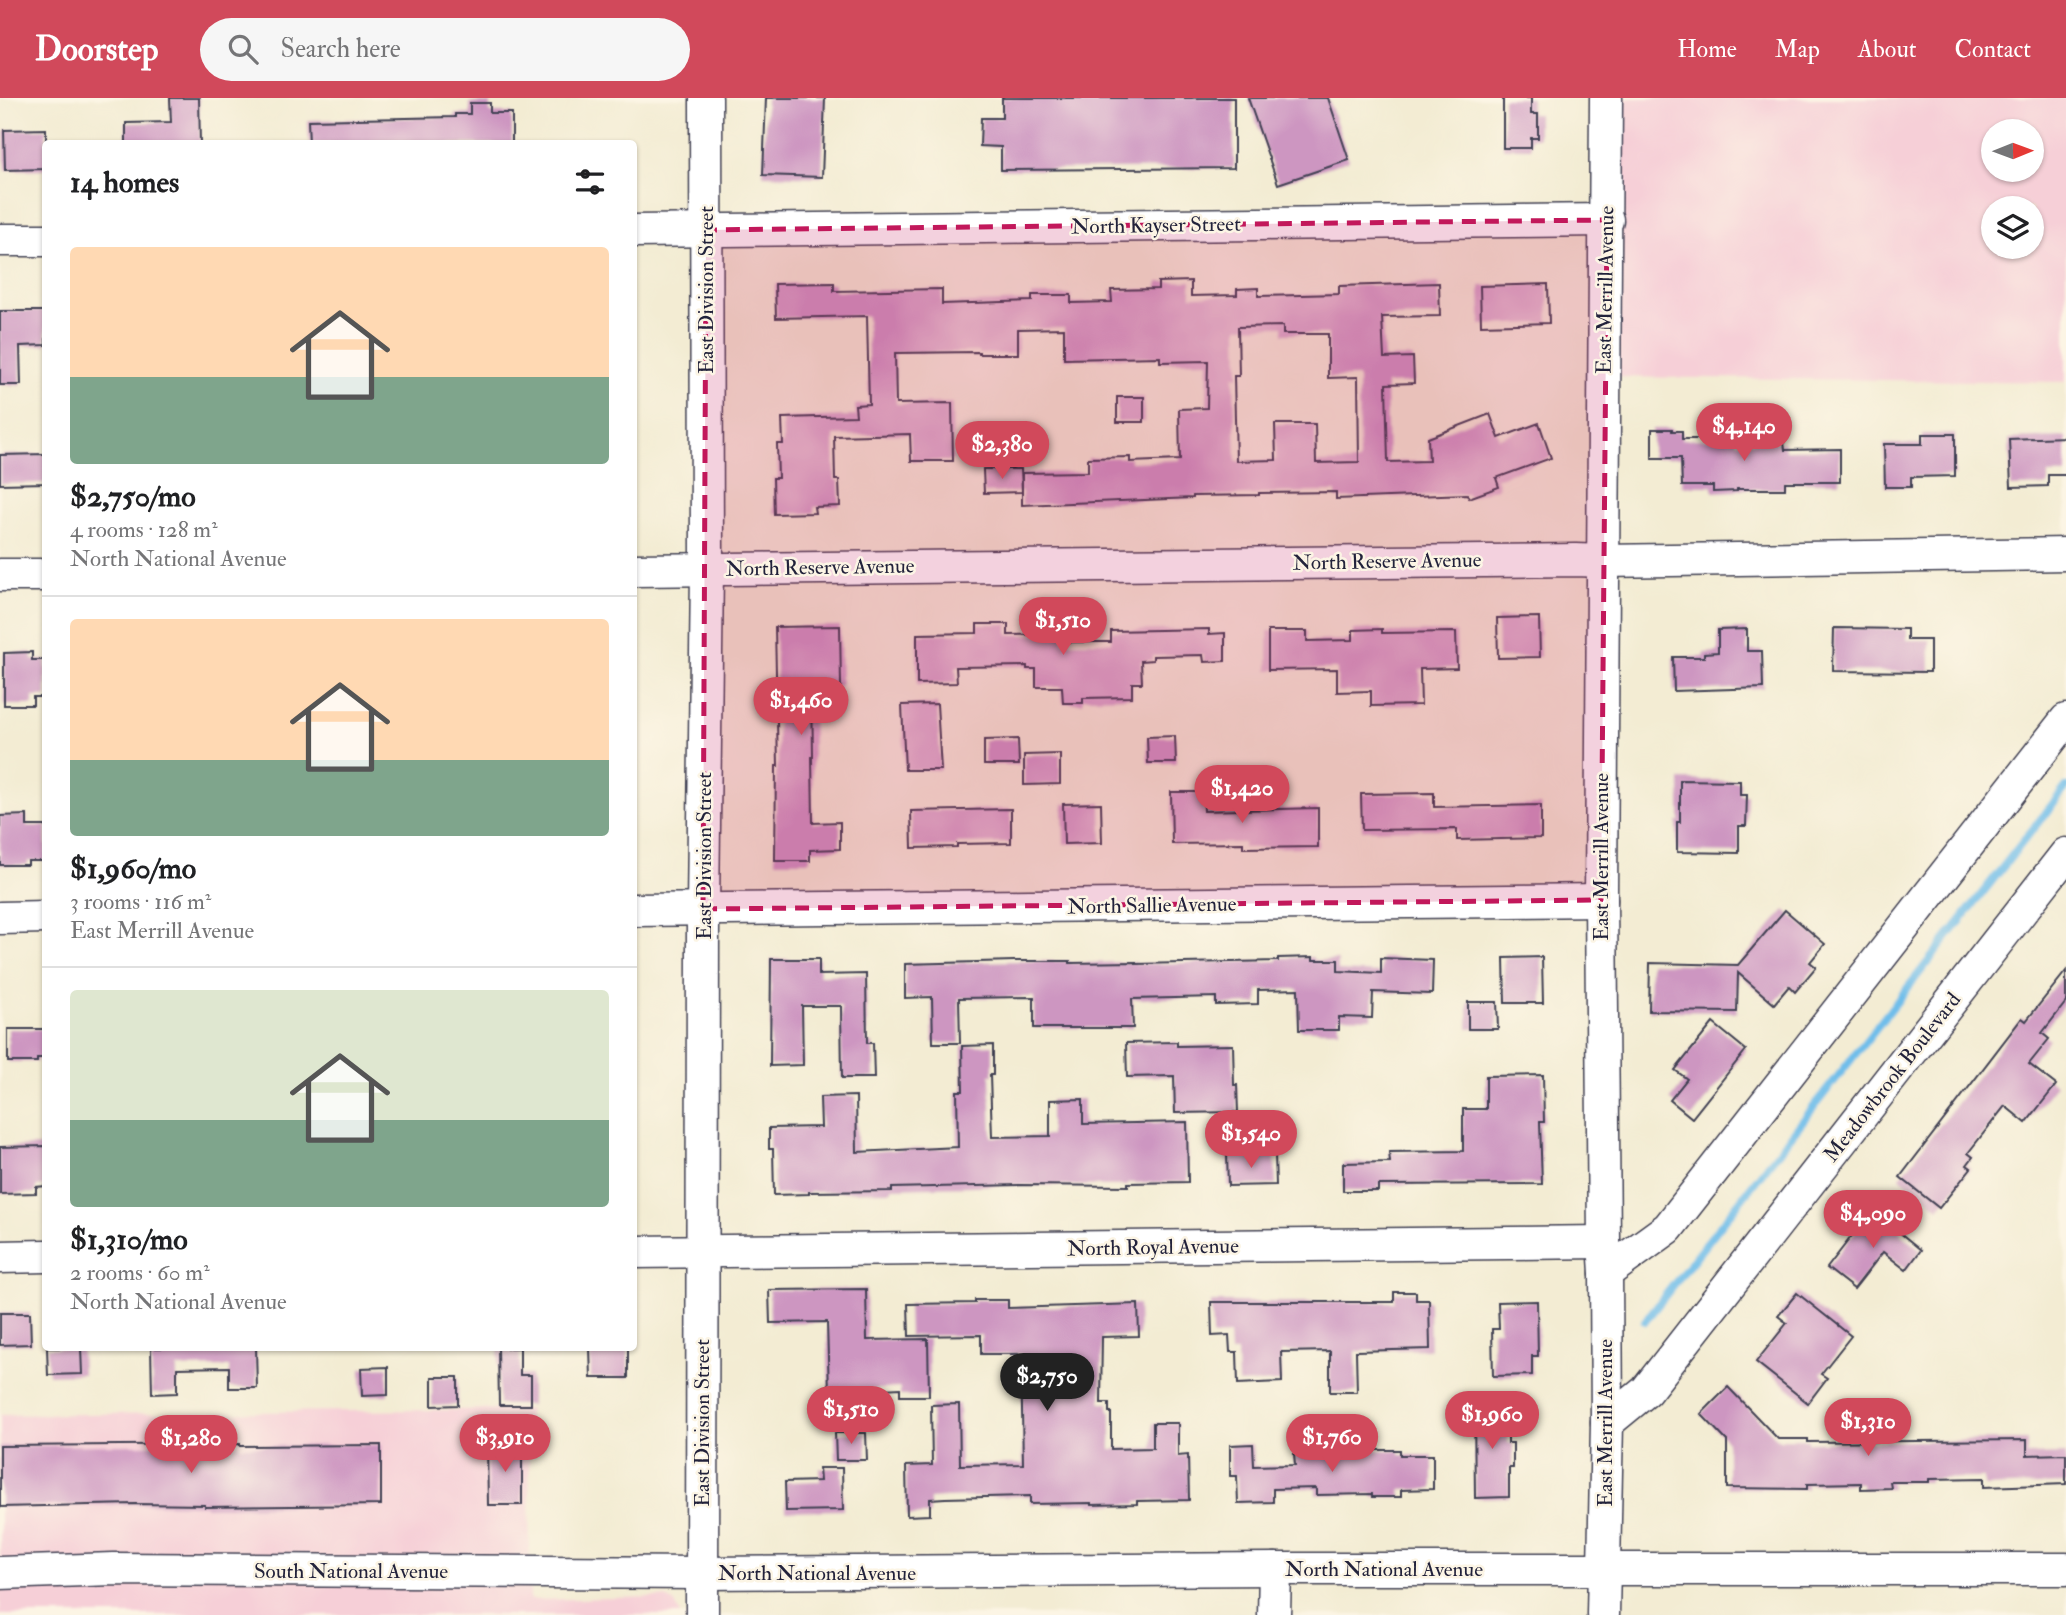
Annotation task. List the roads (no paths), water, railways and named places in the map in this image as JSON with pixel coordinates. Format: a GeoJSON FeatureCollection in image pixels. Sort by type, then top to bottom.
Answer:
{"type":"FeatureCollection","features":[{"type":"Feature","properties":{"kind":"street","name":"East Division Street"},"geometry":{"type":"LineString","coordinates":[[702,1615],[703,909],[707,569],[706,98]]}},
{"type":"Feature","properties":{"kind":"street","name":"East Merrill Avenue"},"geometry":{"type":"LineString","coordinates":[[1603,1615],[1607,1423],[1601,900],[1606,98]]}},
{"type":"Feature","properties":{"kind":"street","name":"North Kayser Street"},"geometry":{"type":"LineString","coordinates":[[637,231],[1607,220]]}},
{"type":"Feature","properties":{"kind":"street"},"geometry":{"type":"LineString","coordinates":[[0,240],[42,240]]}},
{"type":"Feature","properties":{"kind":"street","name":"North Reserve Avenue"},"geometry":{"type":"LineString","coordinates":[[637,570],[2066,554]]}},
{"type":"Feature","properties":{"kind":"street"},"geometry":{"type":"LineString","coordinates":[[0,575],[42,575]]}},
{"type":"Feature","properties":{"kind":"street"},"geometry":{"type":"LineString","coordinates":[[1605,1258],[1668,1228],[2066,720]]}},
{"type":"Feature","properties":{"kind":"street","name":"Meadowbrook Boulevard"},"geometry":{"type":"LineString","coordinates":[[1607,1423],[1646,1391],[2066,855]]}},
{"type":"Feature","properties":{"kind":"street","name":"North Sallie Avenue"},"geometry":{"type":"LineString","coordinates":[[637,910],[1601,900]]}},
{"type":"Feature","properties":{"kind":"street"},"geometry":{"type":"LineString","coordinates":[[0,918],[42,917]]}},
{"type":"Feature","properties":{"kind":"street","name":"North Royal Avenue"},"geometry":{"type":"LineString","coordinates":[[637,1252],[1605,1258]]}},
{"type":"Feature","properties":{"kind":"street"},"geometry":{"type":"LineString","coordinates":[[0,1257],[42,1256]]}},
{"type":"Feature","properties":{"kind":"street","name":"South National Avenue"},"geometry":{"type":"LineString","coordinates":[[0,1573],[113,1569],[702,1573]]}},
{"type":"Feature","properties":{"kind":"street"},"geometry":{"type":"LineString","coordinates":[[1274,1615],[1275,1569]]}},
{"type":"Feature","properties":{"kind":"street","name":"North National Avenue"},"geometry":{"type":"LineString","coordinates":[[702,1573],[1275,1569],[2066,1569]]}},
{"type":"Feature","properties":{"kind":"waterway"},"geometry":{"type":"LineString","coordinates":[[1645,1321],[2066,787]]}}]}
